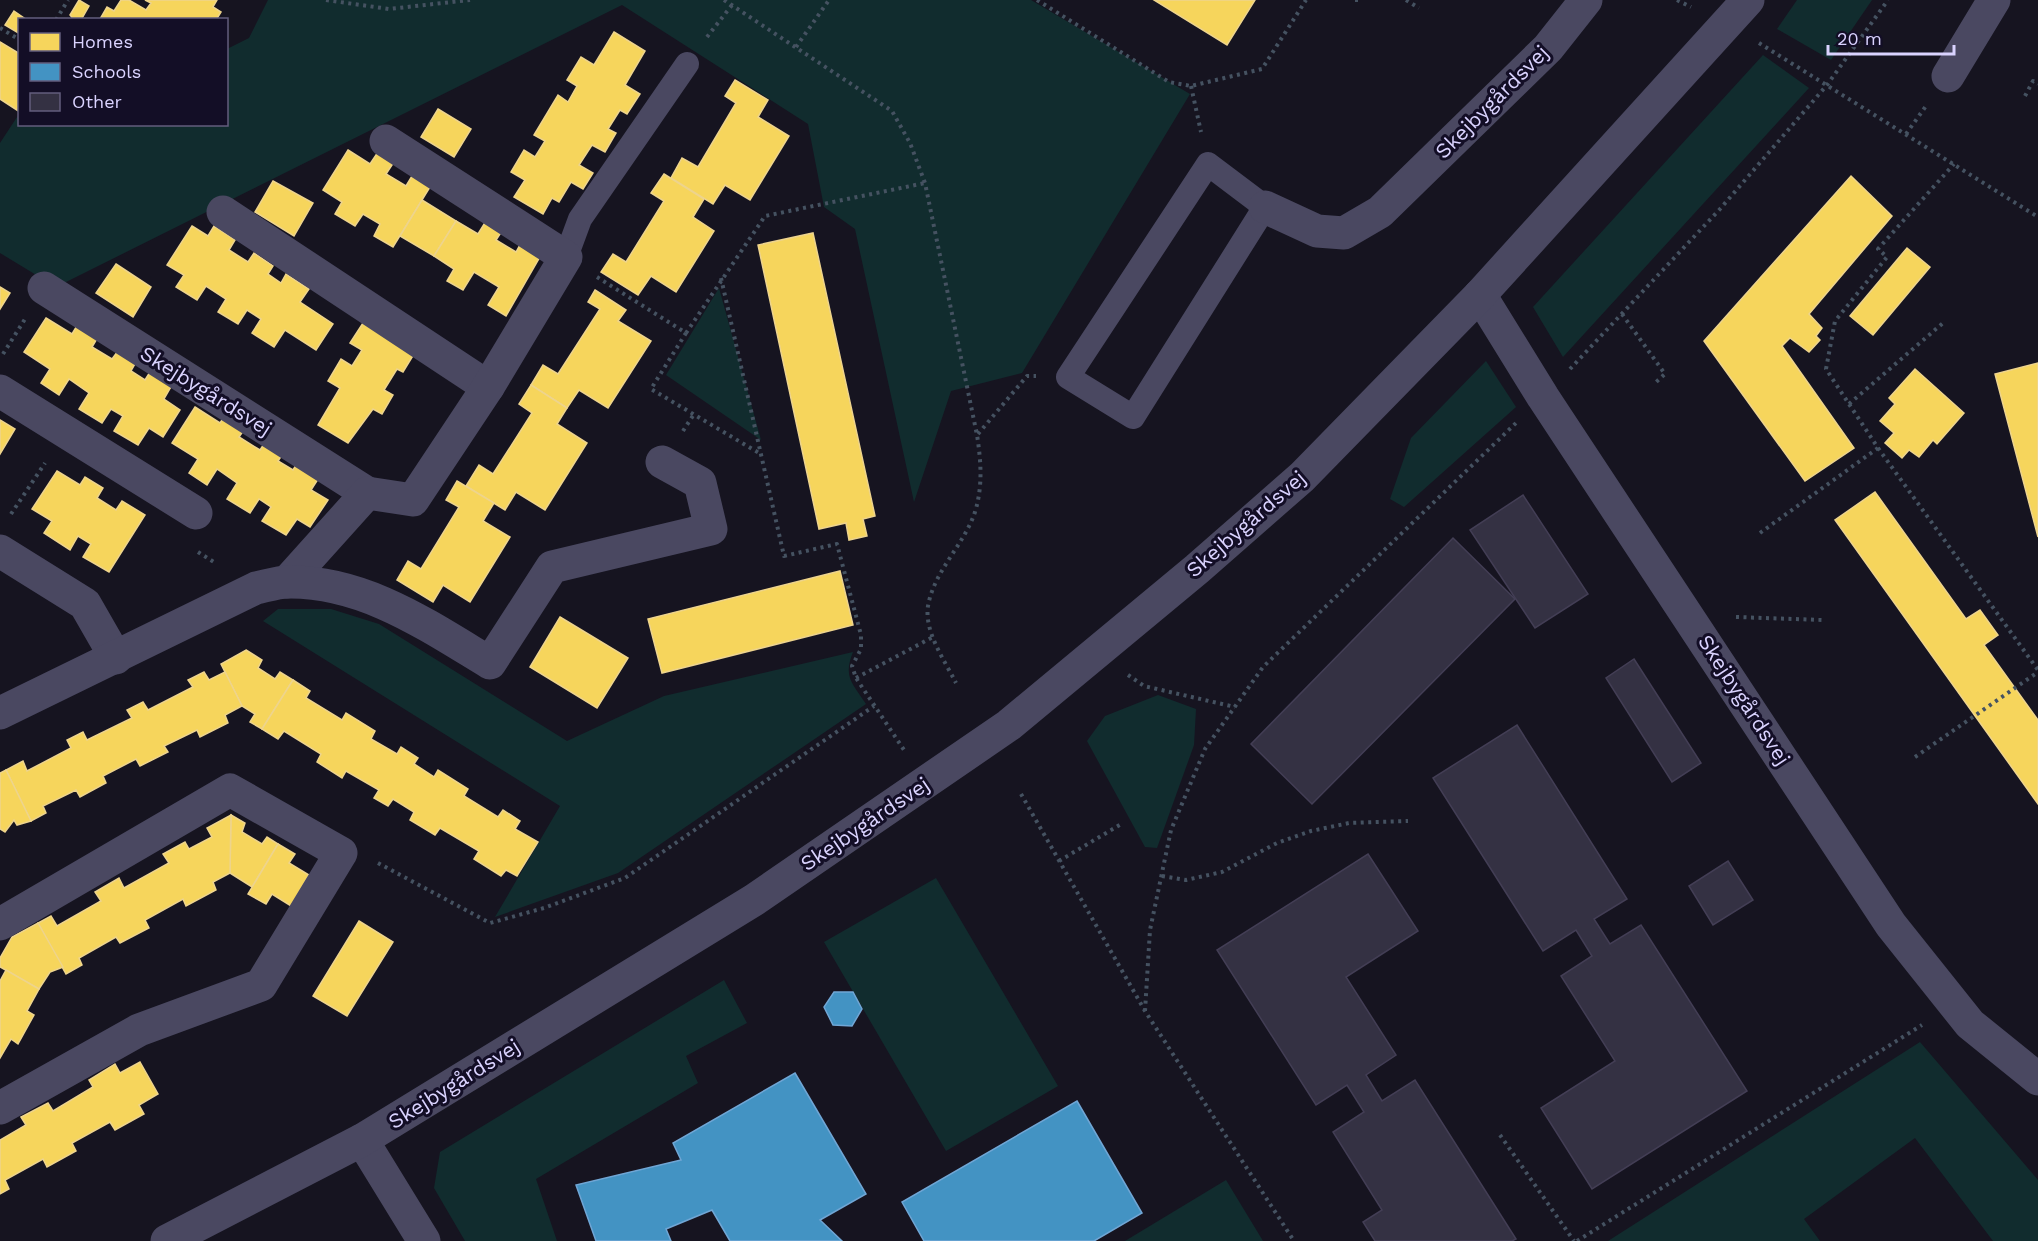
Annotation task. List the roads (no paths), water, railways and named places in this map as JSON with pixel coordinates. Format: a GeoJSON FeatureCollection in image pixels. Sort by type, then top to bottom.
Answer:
{"type":"FeatureCollection","features":[{"type":"Feature","properties":{"kind":"street","name":"Skejbygårdsvej"},"geometry":{"type":"LineString","coordinates":[[1266,207],[1317,231],[1344,233],[1380,212],[1548,48],[1586,0]]}},
{"type":"Feature","properties":{"kind":"street"},"geometry":{"type":"LineString","coordinates":[[1948,76],[1994,0]]}},
{"type":"Feature","properties":{"kind":"street","name":"Skejbygårdsvej"},"geometry":{"type":"LineString","coordinates":[[167,1241],[362,1140],[754,900],[1009,725],[1302,477],[1480,295],[1737,11]]}},
{"type":"Feature","properties":{"kind":"street"},"geometry":{"type":"LineString","coordinates":[[386,141],[566,257]]}},
{"type":"Feature","properties":{"kind":"street"},"geometry":{"type":"LineString","coordinates":[[223,212],[488,387]]}},
{"type":"Feature","properties":{"kind":"street","name":"Skejbygårdsvej"},"geometry":{"type":"LineString","coordinates":[[44,288],[367,493],[414,500],[488,387],[566,257]]}},
{"type":"Feature","properties":{"kind":"street","name":"Skejbygårdsvej"},"geometry":{"type":"LineString","coordinates":[[1480,295],[1543,397],[1891,925],[1970,1024],[2038,1079]]}},
{"type":"Feature","properties":{"kind":"street"},"geometry":{"type":"LineString","coordinates":[[0,391],[196,513]]}},
{"type":"Feature","properties":{"kind":"street"},"geometry":{"type":"LineString","coordinates":[[0,713],[256,588],[287,582],[348,589],[400,609],[490,663],[552,567],[711,529],[700,483],[662,462]]}},
{"type":"Feature","properties":{"kind":"street"},"geometry":{"type":"LineString","coordinates":[[287,582],[367,493]]}},
{"type":"Feature","properties":{"kind":"street"},"geometry":{"type":"LineString","coordinates":[[0,551],[85,604],[116,658]]}},
{"type":"Feature","properties":{"kind":"street"},"geometry":{"type":"LineString","coordinates":[[0,924],[230,790],[341,853],[261,985],[139,1030],[0,1108]]}},
{"type":"Feature","properties":{"kind":"street"},"geometry":{"type":"LineString","coordinates":[[362,1140],[424,1241]]}},
{"type":"Feature","properties":{"kind":"lane"},"geometry":{"type":"LineString","coordinates":[[566,257],[580,219],[687,64]]}},
{"type":"Feature","properties":{"kind":"lane"},"geometry":{"type":"LineString","coordinates":[[1208,164],[1266,207],[1133,417],[1068,377],[1208,164]]}}]}
